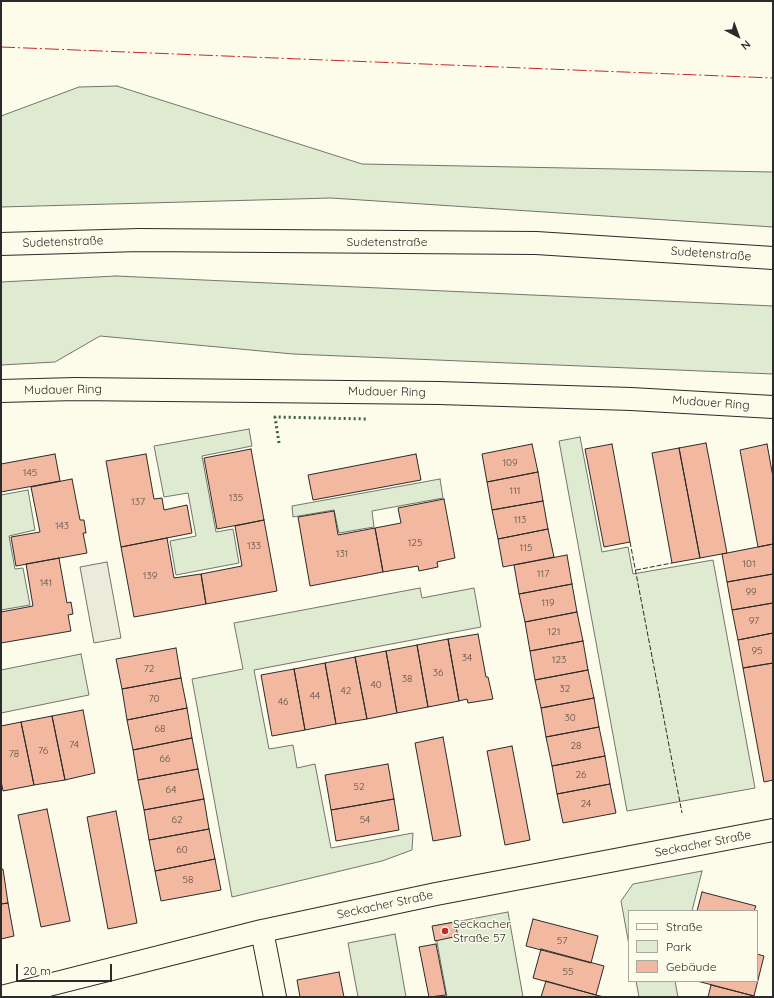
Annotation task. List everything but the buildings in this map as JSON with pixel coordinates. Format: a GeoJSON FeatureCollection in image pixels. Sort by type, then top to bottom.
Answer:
{"type":"FeatureCollection","features":[{"type":"Feature","properties":{"kind":"street","name":"Sudetenstraße"},"geometry":{"type":"LineString","coordinates":[[1,244],[140,240],[536,243],[773,258]]}},
{"type":"Feature","properties":{"kind":"street","name":"Mudauer Ring"},"geometry":{"type":"LineString","coordinates":[[1,391],[75,389],[432,393],[630,398],[773,407]]}},
{"type":"Feature","properties":{"kind":"street","name":"Seckacher Straße"},"geometry":{"type":"LineString","coordinates":[[1,997],[262,931],[436,894],[773,830]]}},
{"type":"Feature","properties":{"kind":"street"},"geometry":{"type":"LineString","coordinates":[[262,931],[275,997]]}},
{"type":"Feature","properties":{"kind":"green space"},"geometry":{"type":"Polygon","coordinates":[[[117,86],[362,164],[773,172],[773,227],[331,198],[1,207],[1,116],[79,87],[117,86]]]}},
{"type":"Feature","properties":{"kind":"green space"},"geometry":{"type":"Polygon","coordinates":[[[116,276],[773,306],[773,374],[293,354],[100,336],[55,362],[1,365],[1,282],[116,276]]]}},
{"type":"Feature","properties":{"kind":"green space"},"geometry":{"type":"Polygon","coordinates":[[[249,429],[252,446],[202,456],[216,532],[233,529],[239,563],[176,575],[170,541],[196,536],[188,493],[164,497],[154,446],[249,429]]]}},
{"type":"Feature","properties":{"kind":"green space"},"geometry":{"type":"Polygon","coordinates":[[[580,437],[602,552],[628,547],[633,574],[713,560],[755,788],[627,811],[559,441],[580,437]]]}},
{"type":"Feature","properties":{"kind":"green space"},"geometry":{"type":"Polygon","coordinates":[[[440,479],[443,498],[372,511],[374,527],[339,533],[334,510],[293,517],[292,506],[440,479]]]}},
{"type":"Feature","properties":{"kind":"green space"},"geometry":{"type":"Polygon","coordinates":[[[28,490],[35,530],[9,536],[15,569],[23,568],[30,605],[1,610],[1,495],[28,490]]]}},
{"type":"Feature","properties":{"kind":"green space"},"geometry":{"type":"Polygon","coordinates":[[[420,588],[422,598],[474,588],[481,627],[254,670],[269,749],[293,745],[297,768],[315,764],[331,848],[413,833],[412,850],[382,861],[232,897],[192,679],[243,669],[234,623],[420,588]]]}},
{"type":"Feature","properties":{"kind":"green space"},"geometry":{"type":"Polygon","coordinates":[[[81,654],[89,695],[1,713],[1,670],[81,654]]]}},
{"type":"Feature","properties":{"kind":"green space"},"geometry":{"type":"Polygon","coordinates":[[[702,871],[692,910],[628,910],[628,940],[621,901],[633,884],[702,871]]]}},
{"type":"Feature","properties":{"kind":"green space"},"geometry":{"type":"Polygon","coordinates":[[[508,912],[523,997],[447,997],[434,926],[508,912]]]}},
{"type":"Feature","properties":{"kind":"green space"},"geometry":{"type":"Polygon","coordinates":[[[395,934],[406,997],[358,997],[348,943],[395,934]]]}},
{"type":"Feature","properties":{"kind":"green space"},"geometry":{"type":"Polygon","coordinates":[[[636,982],[675,982],[678,997],[639,997],[636,982]]]}},
{"type":"Feature","properties":{"kind":"shaded area"},"geometry":{"type":"Polygon","coordinates":[[[107,562],[121,638],[94,643],[80,567],[107,562]]]}},
{"type":"Feature","properties":{"kind":"hedge"},"geometry":{"type":"LineString","coordinates":[[279,443],[275,417],[367,419]]}},
{"type":"Feature","properties":{"kind":"fence"},"geometry":{"type":"LineString","coordinates":[[630,542],[682,813]]}},
{"type":"Feature","properties":{"kind":"fence"},"geometry":{"type":"LineString","coordinates":[[636,570],[672,563]]}},
{"type":"Feature","properties":{"kind":"power"},"geometry":{"type":"LineString","coordinates":[[1,47],[773,78]]}},
{"type":"Feature","properties":{"kind":"place","name":"Seckacher Straße 57"},"geometry":{"type":"Point","coordinates":[445,931]}}]}
